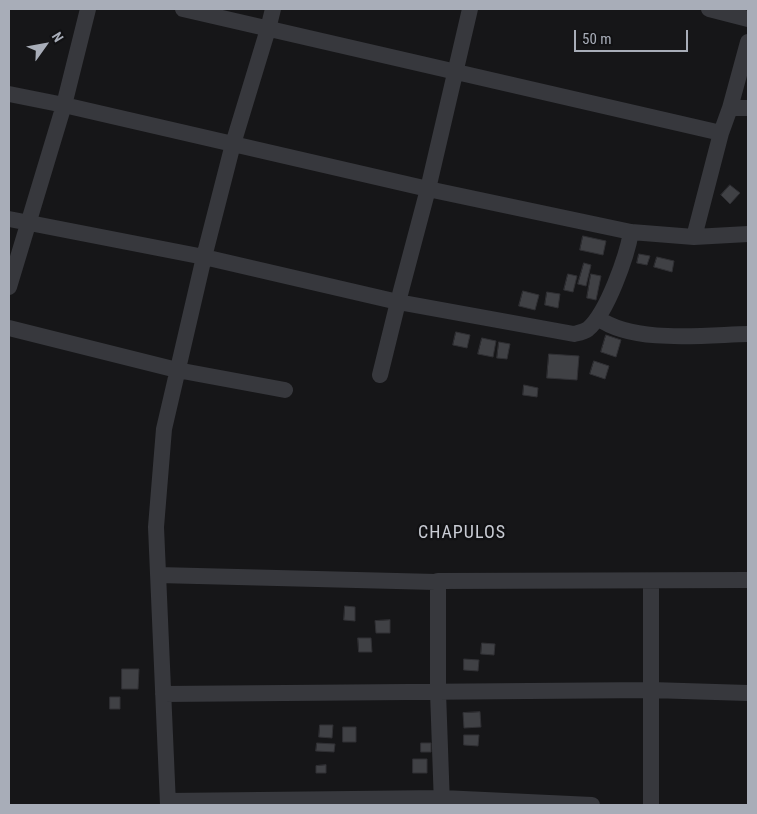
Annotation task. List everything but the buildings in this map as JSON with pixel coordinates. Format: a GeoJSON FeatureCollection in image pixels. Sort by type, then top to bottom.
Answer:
{"type":"FeatureCollection","features":[{"type":"Feature","properties":{"kind":"street"},"geometry":{"type":"LineString","coordinates":[[9,287],[64,105],[88,9]]}},
{"type":"Feature","properties":{"kind":"street"},"geometry":{"type":"LineString","coordinates":[[183,9],[721,133]]}},
{"type":"Feature","properties":{"kind":"street"},"geometry":{"type":"LineString","coordinates":[[273,9],[233,144],[204,257],[164,429],[156,526],[168,803],[442,802],[592,805]]}},
{"type":"Feature","properties":{"kind":"street"},"geometry":{"type":"LineString","coordinates":[[380,375],[428,189],[470,9]]}},
{"type":"Feature","properties":{"kind":"street"},"geometry":{"type":"LineString","coordinates":[[709,9],[748,19]]}},
{"type":"Feature","properties":{"kind":"street"},"geometry":{"type":"LineString","coordinates":[[694,237],[721,133],[730,108],[748,42]]}},
{"type":"Feature","properties":{"kind":"street"},"geometry":{"type":"LineString","coordinates":[[9,94],[428,189],[630,232],[694,237],[748,234]]}},
{"type":"Feature","properties":{"kind":"street"},"geometry":{"type":"LineString","coordinates":[[730,108],[748,108]]}},
{"type":"Feature","properties":{"kind":"street"},"geometry":{"type":"LineString","coordinates":[[9,219],[204,257],[398,302],[574,334],[587,330],[598,318],[609,297],[628,249],[630,232]]}},
{"type":"Feature","properties":{"kind":"street"},"geometry":{"type":"LineString","coordinates":[[598,318],[608,326],[642,334],[666,336],[748,334]]}},
{"type":"Feature","properties":{"kind":"street"},"geometry":{"type":"LineString","coordinates":[[9,328],[177,370],[285,390]]}},
{"type":"Feature","properties":{"kind":"street"},"geometry":{"type":"LineString","coordinates":[[158,576],[416,582],[748,580]]}},
{"type":"Feature","properties":{"kind":"street"},"geometry":{"type":"LineString","coordinates":[[438,581],[438,692],[442,802]]}},
{"type":"Feature","properties":{"kind":"street"},"geometry":{"type":"LineString","coordinates":[[651,581],[651,805]]}},
{"type":"Feature","properties":{"kind":"street"},"geometry":{"type":"LineString","coordinates":[[163,694],[652,690],[748,693]]}},
{"type":"Feature","properties":{"kind":"district","name":"CHAPULOS"},"geometry":{"type":"Point","coordinates":[462,533]}}]}
